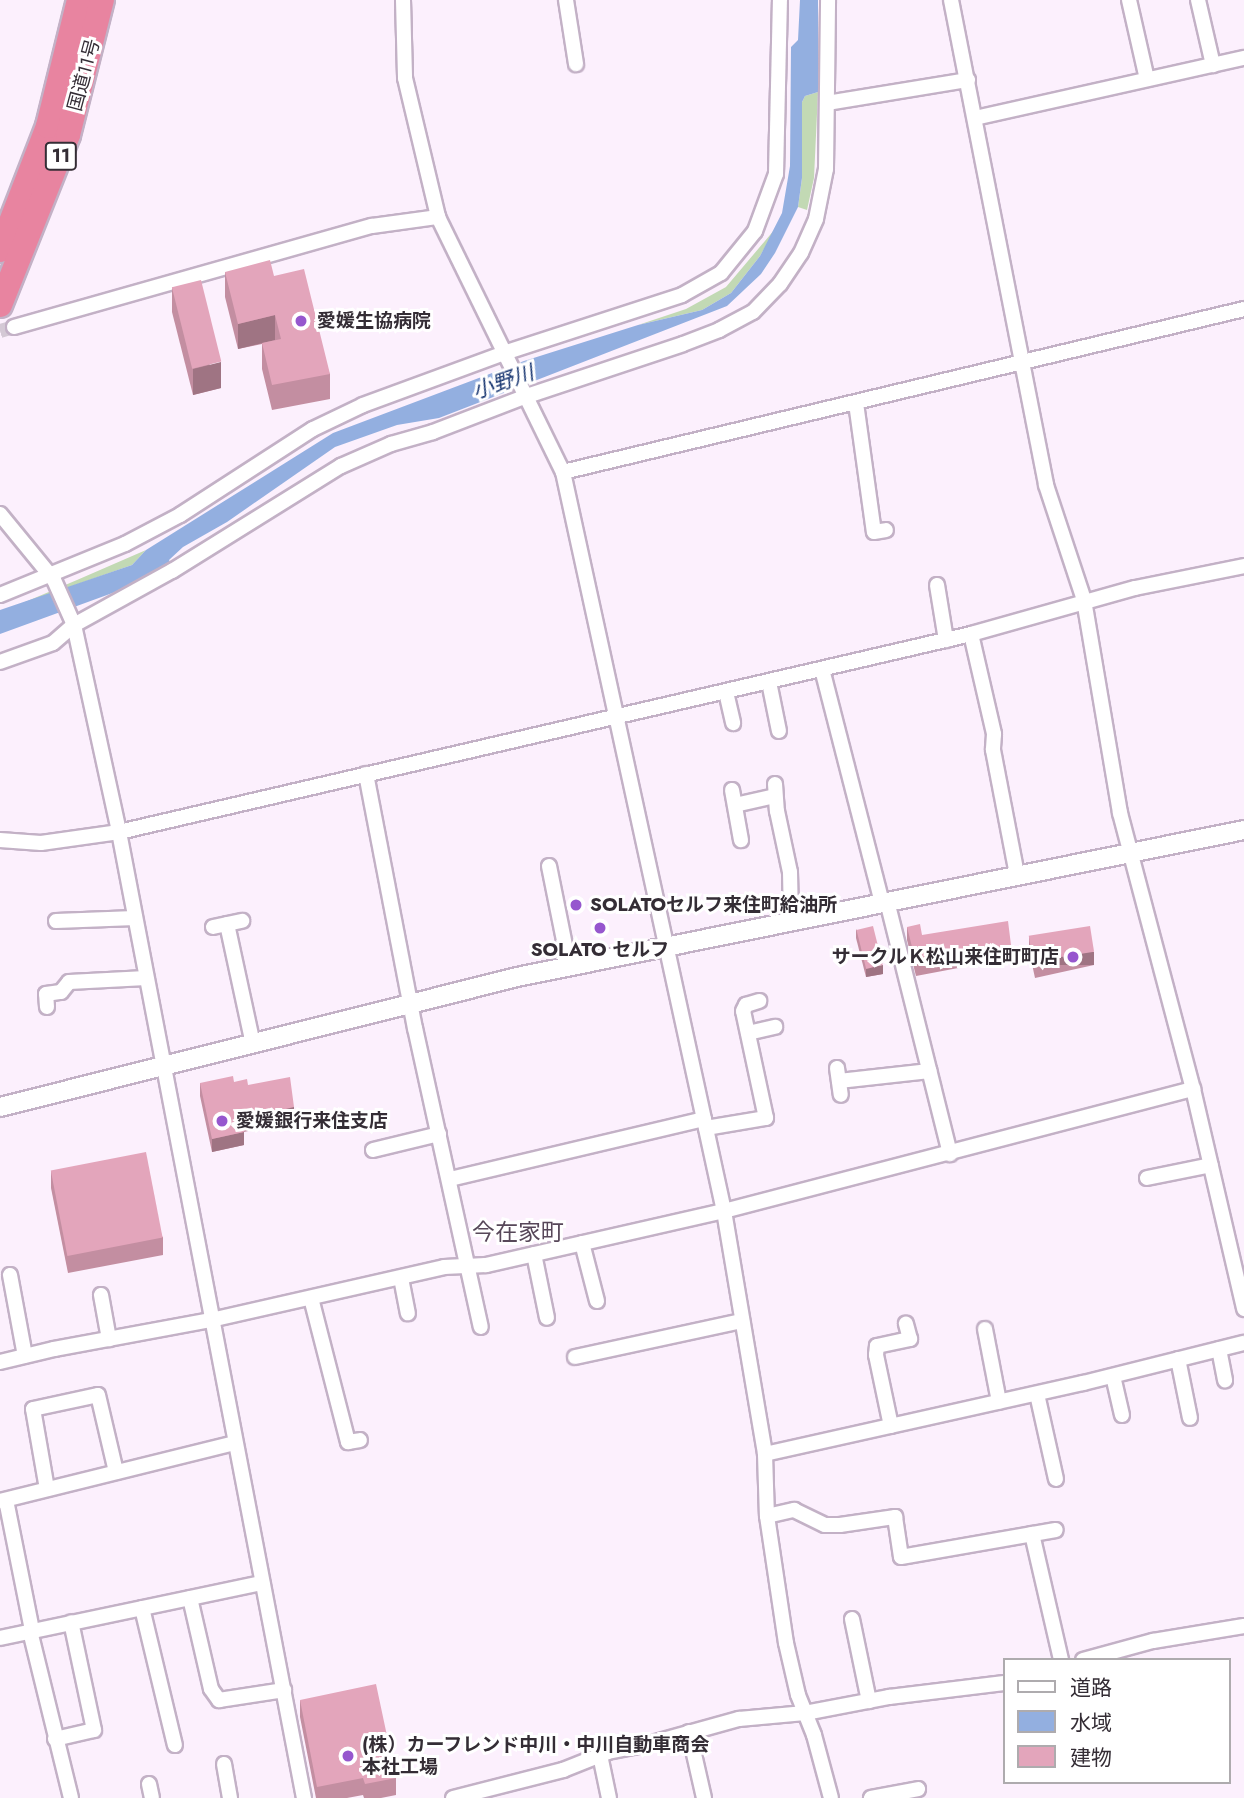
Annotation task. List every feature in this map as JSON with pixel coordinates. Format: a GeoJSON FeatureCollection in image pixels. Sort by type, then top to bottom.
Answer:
{"type":"FeatureCollection","features":[{"type":"Feature","properties":{"kind":"highway","name":"国道11号"},"geometry":{"type":"LineString","coordinates":[[0,250],[48,126],[79,0]]}},
{"type":"Feature","properties":{"kind":"highway","name":"国道11号"},"geometry":{"type":"LineString","coordinates":[[0,306],[68,135],[102,0]]}},
{"type":"Feature","properties":{"kind":"street"},"geometry":{"type":"LineString","coordinates":[[403,0],[405,78],[438,217],[508,355],[563,472],[724,1211],[765,1454],[767,1516],[786,1643],[831,1798]]}},
{"type":"Feature","properties":{"kind":"street"},"geometry":{"type":"LineString","coordinates":[[566,0],[576,64]]}},
{"type":"Feature","properties":{"kind":"street"},"geometry":{"type":"LineString","coordinates":[[0,595],[125,544],[180,515],[287,445],[337,417],[682,295],[721,273],[755,231],[776,174],[780,0]]}},
{"type":"Feature","properties":{"kind":"street"},"geometry":{"type":"LineString","coordinates":[[0,662],[53,643],[73,620],[172,571],[341,466],[391,444],[433,432],[526,394],[695,339],[753,312],[780,284],[801,253],[816,219],[826,169],[828,0]]}},
{"type":"Feature","properties":{"kind":"street"},"geometry":{"type":"LineString","coordinates":[[951,0],[1046,485],[1084,600],[1129,852],[1194,1089],[1244,1308]]}},
{"type":"Feature","properties":{"kind":"street"},"geometry":{"type":"LineString","coordinates":[[1129,0],[1147,79]]}},
{"type":"Feature","properties":{"kind":"street"},"geometry":{"type":"LineString","coordinates":[[1198,0],[1213,65]]}},
{"type":"Feature","properties":{"kind":"street"},"geometry":{"type":"LineString","coordinates":[[975,118],[1244,58]]}},
{"type":"Feature","properties":{"kind":"street"},"geometry":{"type":"LineString","coordinates":[[827,103],[968,80]]}},
{"type":"Feature","properties":{"kind":"street"},"geometry":{"type":"LineString","coordinates":[[14,327],[373,226],[438,217]]}},
{"type":"Feature","properties":{"kind":"street"},"geometry":{"type":"LineString","coordinates":[[563,472],[1244,309]]}},
{"type":"Feature","properties":{"kind":"street"},"geometry":{"type":"LineString","coordinates":[[856,403],[874,531],[886,530]]}},
{"type":"Feature","properties":{"kind":"street"},"geometry":{"type":"LineString","coordinates":[[0,514],[52,576],[73,620],[119,832],[304,1798]]}},
{"type":"Feature","properties":{"kind":"street"},"geometry":{"type":"LineString","coordinates":[[0,839],[41,843],[119,832],[971,634],[1084,600],[1244,566]]}},
{"type":"Feature","properties":{"kind":"street"},"geometry":{"type":"LineString","coordinates":[[937,585],[946,640]]}},
{"type":"Feature","properties":{"kind":"street"},"geometry":{"type":"LineString","coordinates":[[971,634],[994,734],[993,750],[1017,875]]}},
{"type":"Feature","properties":{"kind":"street"},"geometry":{"type":"LineString","coordinates":[[822,669],[950,1154]]}},
{"type":"Feature","properties":{"kind":"street"},"geometry":{"type":"LineString","coordinates":[[768,682],[779,731]]}},
{"type":"Feature","properties":{"kind":"street"},"geometry":{"type":"LineString","coordinates":[[726,692],[733,723]]}},
{"type":"Feature","properties":{"kind":"street"},"geometry":{"type":"LineString","coordinates":[[366,774],[411,1004],[481,1327]]}},
{"type":"Feature","properties":{"kind":"street"},"geometry":{"type":"LineString","coordinates":[[741,840],[733,797],[775,790],[790,872],[791,920]]}},
{"type":"Feature","properties":{"kind":"street"},"geometry":{"type":"LineString","coordinates":[[0,1107],[569,965],[1244,830]]}},
{"type":"Feature","properties":{"kind":"street"},"geometry":{"type":"LineString","coordinates":[[549,866],[569,965]]}},
{"type":"Feature","properties":{"kind":"street"},"geometry":{"type":"LineString","coordinates":[[56,920],[135,918]]}},
{"type":"Feature","properties":{"kind":"street"},"geometry":{"type":"LineString","coordinates":[[242,921],[220,926],[253,1044]]}},
{"type":"Feature","properties":{"kind":"street"},"geometry":{"type":"LineString","coordinates":[[47,1007],[46,994],[61,992],[69,982],[146,978]]}},
{"type":"Feature","properties":{"kind":"street"},"geometry":{"type":"LineString","coordinates":[[450,1180],[705,1123],[766,1118],[743,1012],[746,1004],[759,1002]]}},
{"type":"Feature","properties":{"kind":"street"},"geometry":{"type":"LineString","coordinates":[[748,1033],[775,1027]]}},
{"type":"Feature","properties":{"kind":"street"},"geometry":{"type":"LineString","coordinates":[[839,1082],[929,1071]]}},
{"type":"Feature","properties":{"kind":"street"},"geometry":{"type":"LineString","coordinates":[[0,1362],[211,1320],[444,1267],[486,1265],[724,1211],[1194,1089]]}},
{"type":"Feature","properties":{"kind":"street"},"geometry":{"type":"LineString","coordinates":[[373,1150],[439,1134]]}},
{"type":"Feature","properties":{"kind":"street"},"geometry":{"type":"LineString","coordinates":[[1147,1178],[1211,1165]]}},
{"type":"Feature","properties":{"kind":"street"},"geometry":{"type":"LineString","coordinates":[[582,1243],[597,1301]]}},
{"type":"Feature","properties":{"kind":"street"},"geometry":{"type":"LineString","coordinates":[[534,1254],[547,1318]]}},
{"type":"Feature","properties":{"kind":"street"},"geometry":{"type":"LineString","coordinates":[[10,1275],[25,1356]]}},
{"type":"Feature","properties":{"kind":"street"},"geometry":{"type":"LineString","coordinates":[[401,1278],[408,1313]]}},
{"type":"Feature","properties":{"kind":"street"},"geometry":{"type":"LineString","coordinates":[[101,1295],[109,1339]]}},
{"type":"Feature","properties":{"kind":"street"},"geometry":{"type":"LineString","coordinates":[[312,1298],[348,1442],[360,1440]]}},
{"type":"Feature","properties":{"kind":"street"},"geometry":{"type":"LineString","coordinates":[[575,1357],[611,1342],[742,1321]]}},
{"type":"Feature","properties":{"kind":"street"},"geometry":{"type":"LineString","coordinates":[[891,1426],[876,1355],[877,1346],[910,1339],[906,1324]]}},
{"type":"Feature","properties":{"kind":"street"},"geometry":{"type":"LineString","coordinates":[[985,1329],[999,1402]]}},
{"type":"Feature","properties":{"kind":"street"},"geometry":{"type":"LineString","coordinates":[[765,1454],[1037,1394],[1244,1343]]}},
{"type":"Feature","properties":{"kind":"street"},"geometry":{"type":"LineString","coordinates":[[1219,1349],[1225,1380]]}},
{"type":"Feature","properties":{"kind":"street"},"geometry":{"type":"LineString","coordinates":[[1178,1359],[1190,1418]]}},
{"type":"Feature","properties":{"kind":"street"},"geometry":{"type":"LineString","coordinates":[[1113,1376],[1122,1415]]}},
{"type":"Feature","properties":{"kind":"street"},"geometry":{"type":"LineString","coordinates":[[1037,1394],[1056,1479]]}},
{"type":"Feature","properties":{"kind":"street"},"geometry":{"type":"LineString","coordinates":[[47,1489],[33,1409],[98,1395],[116,1472]]}},
{"type":"Feature","properties":{"kind":"street"},"geometry":{"type":"LineString","coordinates":[[71,1798],[55,1739],[3,1500],[235,1443]]}},
{"type":"Feature","properties":{"kind":"street"},"geometry":{"type":"LineString","coordinates":[[767,1516],[794,1510],[825,1525],[895,1517],[901,1557],[1056,1530]]}},
{"type":"Feature","properties":{"kind":"street"},"geometry":{"type":"LineString","coordinates":[[1032,1534],[1061,1658]]}},
{"type":"Feature","properties":{"kind":"street"},"geometry":{"type":"LineString","coordinates":[[0,1638],[262,1583]]}},
{"type":"Feature","properties":{"kind":"street"},"geometry":{"type":"LineString","coordinates":[[190,1598],[211,1689],[219,1700],[284,1690]]}},
{"type":"Feature","properties":{"kind":"street"},"geometry":{"type":"LineString","coordinates":[[142,1608],[175,1745]]}},
{"type":"Feature","properties":{"kind":"street"},"geometry":{"type":"LineString","coordinates":[[852,1619],[869,1701]]}},
{"type":"Feature","properties":{"kind":"street"},"geometry":{"type":"LineString","coordinates":[[55,1739],[94,1730],[71,1622]]}},
{"type":"Feature","properties":{"kind":"street"},"geometry":{"type":"LineString","coordinates":[[1090,1658],[1153,1641],[1244,1626]]}},
{"type":"Feature","properties":{"kind":"street"},"geometry":{"type":"LineString","coordinates":[[453,1798],[563,1770],[600,1755],[739,1719],[805,1713],[869,1701],[1002,1683]]}},
{"type":"Feature","properties":{"kind":"street"},"geometry":{"type":"LineString","coordinates":[[689,1732],[704,1798]]}},
{"type":"Feature","properties":{"kind":"street"},"geometry":{"type":"LineString","coordinates":[[600,1755],[610,1798]]}},
{"type":"Feature","properties":{"kind":"street"},"geometry":{"type":"LineString","coordinates":[[224,1764],[230,1798]]}},
{"type":"Feature","properties":{"kind":"street"},"geometry":{"type":"LineString","coordinates":[[870,1798],[918,1789]]}},
{"type":"Feature","properties":{"kind":"green space"},"geometry":{"type":"Polygon","coordinates":[[[818,92],[814,178],[807,210],[798,207],[802,178],[802,102],[805,96],[818,92]]]}},
{"type":"Feature","properties":{"kind":"green space"},"geometry":{"type":"Polygon","coordinates":[[[775,229],[760,256],[731,293],[702,310],[638,325],[686,309],[726,287],[775,229]]]}},
{"type":"Feature","properties":{"kind":"green space"},"geometry":{"type":"Polygon","coordinates":[[[146,550],[132,565],[18,605],[77,580],[146,550]]]}},
{"type":"Feature","properties":{"kind":"water","name":"小野川"},"geometry":{"type":"Polygon","coordinates":[[[800,0],[818,0],[818,92],[805,96],[802,102],[802,178],[798,207],[775,253],[761,274],[727,306],[439,418],[397,425],[335,447],[227,522],[183,547],[169,560],[171,564],[118,591],[0,634],[0,610],[132,565],[146,550],[333,433],[524,361],[638,325],[702,310],[731,293],[760,256],[782,213],[790,166],[791,47],[798,40],[800,0]]]}},
{"type":"Feature","properties":{"kind":"building"},"geometry":{"type":"Polygon","coordinates":[[[270,260],[274,276],[304,269],[330,374],[272,385],[262,343],[281,339],[275,315],[238,324],[225,272],[270,260]]]}},
{"type":"Feature","properties":{"kind":"building"},"geometry":{"type":"Polygon","coordinates":[[[201,280],[221,362],[192,369],[172,287],[201,280]]]}},
{"type":"Feature","properties":{"kind":"building"},"geometry":{"type":"Polygon","coordinates":[[[1008,921],[1011,945],[916,963],[907,927],[920,924],[922,935],[1008,921]]]}},
{"type":"Feature","properties":{"kind":"building"},"geometry":{"type":"Polygon","coordinates":[[[873,926],[883,965],[866,969],[857,930],[873,926]]]}},
{"type":"Feature","properties":{"kind":"building"},"geometry":{"type":"Polygon","coordinates":[[[1090,926],[1094,952],[1033,961],[1029,936],[1090,926]]]}},
{"type":"Feature","properties":{"kind":"building"},"geometry":{"type":"Polygon","coordinates":[[[233,1076],[234,1082],[247,1079],[248,1085],[290,1077],[294,1107],[241,1120],[244,1132],[212,1139],[200,1083],[233,1076]]]}},
{"type":"Feature","properties":{"kind":"building"},"geometry":{"type":"Polygon","coordinates":[[[146,1152],[163,1237],[67,1256],[51,1171],[146,1152]]]}},
{"type":"Feature","properties":{"kind":"building","name":"(株）カーフレンド中川・中川自動車商会 本社工場"},"geometry":{"type":"Polygon","coordinates":[[[376,1684],[396,1778],[365,1784],[363,1778],[317,1787],[300,1700],[376,1684]]]}},
{"type":"Feature","properties":{"kind":"tunnel"},"geometry":{"type":"LineString","coordinates":[[0,331],[14,327]]}},
{"type":"Feature","properties":{"kind":"place","name":"愛媛生協病院"},"geometry":{"type":"Point","coordinates":[301,321]}},
{"type":"Feature","properties":{"kind":"place","name":"SOLATOセルフ来住町給油所"},"geometry":{"type":"Point","coordinates":[576,905]}},
{"type":"Feature","properties":{"kind":"place","name":"SOLATO セルフ"},"geometry":{"type":"Point","coordinates":[600,928]}},
{"type":"Feature","properties":{"kind":"place","name":"サークルＫ松山来住町町店"},"geometry":{"type":"Point","coordinates":[1073,957]}},
{"type":"Feature","properties":{"kind":"place","name":"愛媛銀行来住支店"},"geometry":{"type":"Point","coordinates":[222,1121]}},
{"type":"Feature","properties":{"kind":"place","name":"(株）カーフレンド中川・中川自動車商会 本社工場"},"geometry":{"type":"Point","coordinates":[348,1756]}},
{"type":"Feature","properties":{"kind":"district","name":"今在家町"},"geometry":{"type":"Point","coordinates":[518,1232]}}]}
